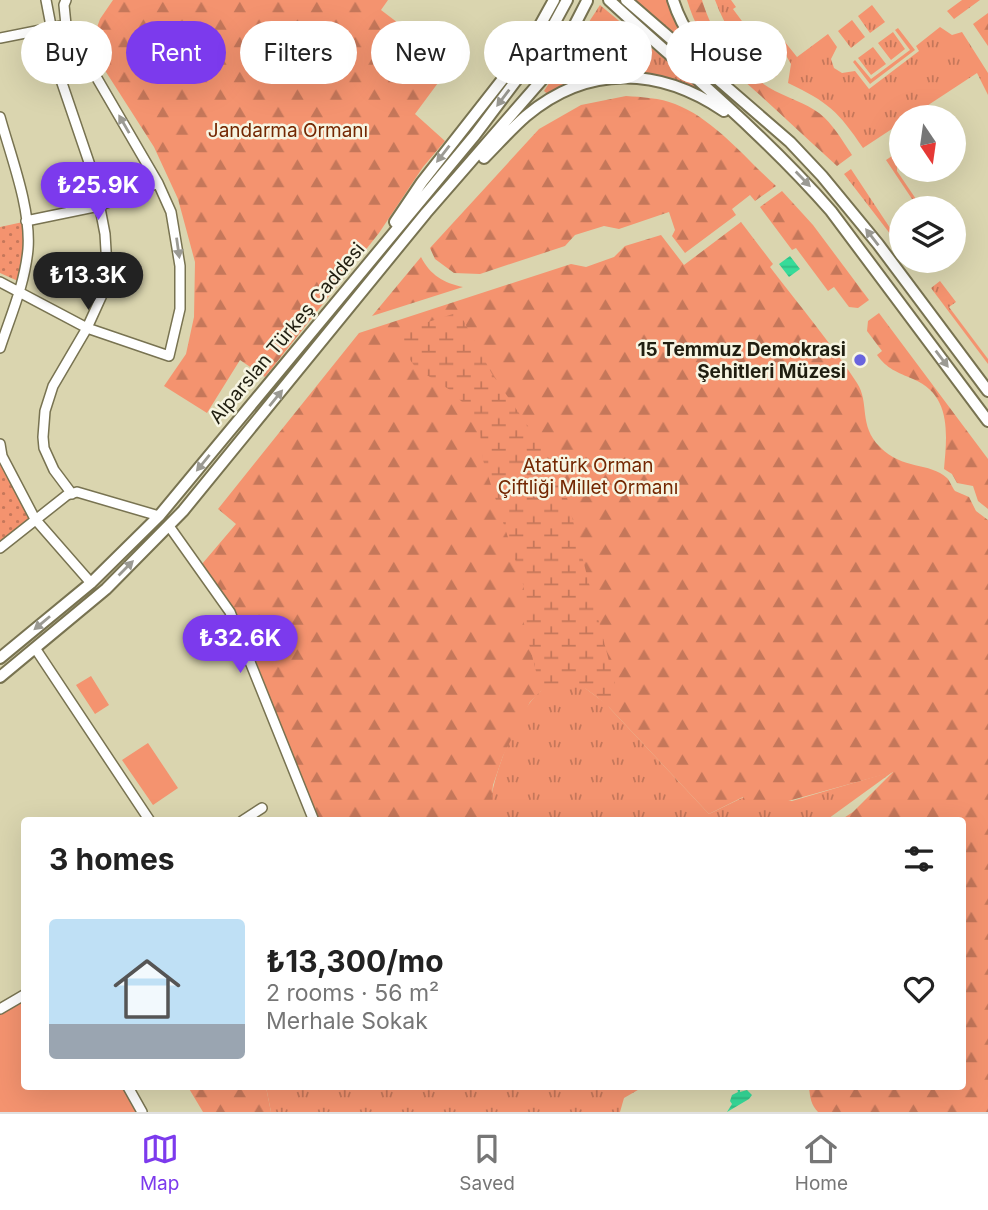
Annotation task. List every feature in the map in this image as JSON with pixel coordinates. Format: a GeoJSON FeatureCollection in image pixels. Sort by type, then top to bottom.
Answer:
{"type":"FeatureCollection","features":[{"type":"Feature","properties":{"kind":"main road"},"geometry":{"type":"LineString","coordinates":[[374,256],[422,182],[528,47],[554,0]]}},
{"type":"Feature","properties":{"kind":"main road","name":"Alparslan Türkeş Caddesi"},"geometry":{"type":"LineString","coordinates":[[0,658],[91,583],[159,516],[475,135],[542,47],[567,0]]}},
{"type":"Feature","properties":{"kind":"main road"},"geometry":{"type":"LineString","coordinates":[[609,0],[802,177],[831,211],[988,421]]}},
{"type":"Feature","properties":{"kind":"main road"},"geometry":{"type":"LineString","coordinates":[[626,0],[790,142]]}},
{"type":"Feature","properties":{"kind":"main road"},"geometry":{"type":"LineString","coordinates":[[673,0],[695,45],[714,67],[771,119],[822,176],[988,391]]}},
{"type":"Feature","properties":{"kind":"main road"},"geometry":{"type":"LineString","coordinates":[[426,213],[553,67],[587,1]]}},
{"type":"Feature","properties":{"kind":"main road"},"geometry":{"type":"LineString","coordinates":[[426,213],[525,116],[579,84],[618,77],[668,82],[701,97],[754,132]]}},
{"type":"Feature","properties":{"kind":"main road","name":"Alparslan Türkeş Caddesi"},"geometry":{"type":"LineString","coordinates":[[0,677],[106,589],[169,526],[426,213]]}},
{"type":"Feature","properties":{"kind":"street"},"geometry":{"type":"LineString","coordinates":[[46,0],[50,21]]}},
{"type":"Feature","properties":{"kind":"street"},"geometry":{"type":"LineString","coordinates":[[66,0],[66,21]]}},
{"type":"Feature","properties":{"kind":"street"},"geometry":{"type":"LineString","coordinates":[[0,38],[21,34]]}},
{"type":"Feature","properties":{"kind":"street"},"geometry":{"type":"LineString","coordinates":[[62,84],[93,177],[104,234],[107,267],[102,295],[87,328],[53,386],[44,422],[44,448],[54,470],[72,494]]}},
{"type":"Feature","properties":{"kind":"street"},"geometry":{"type":"LineString","coordinates":[[0,282],[87,328],[169,356],[180,309],[180,266],[172,212],[100,84]]}},
{"type":"Feature","properties":{"kind":"street"},"geometry":{"type":"LineString","coordinates":[[0,117],[26,221],[28,248],[20,293],[0,348]]}},
{"type":"Feature","properties":{"kind":"street"},"geometry":{"type":"LineString","coordinates":[[26,221],[99,206],[158,183]]}},
{"type":"Feature","properties":{"kind":"street"},"geometry":{"type":"LineString","coordinates":[[0,444],[1,456],[35,519],[91,583]]}},
{"type":"Feature","properties":{"kind":"street"},"geometry":{"type":"LineString","coordinates":[[0,548],[35,519],[77,492],[159,516]]}},
{"type":"Feature","properties":{"kind":"street"},"geometry":{"type":"LineString","coordinates":[[169,526],[230,611],[312,817]]}},
{"type":"Feature","properties":{"kind":"street"},"geometry":{"type":"LineString","coordinates":[[35,648],[147,817]]}},
{"type":"Feature","properties":{"kind":"street"},"geometry":{"type":"LineString","coordinates":[[248,817],[262,808]]}},
{"type":"Feature","properties":{"kind":"street"},"geometry":{"type":"LineString","coordinates":[[0,1009],[21,997]]}},
{"type":"Feature","properties":{"kind":"street"},"geometry":{"type":"LineString","coordinates":[[130,1090],[142,1112]]}},
{"type":"Feature","properties":{"kind":"green space","name":"Jandarma Ormanı"},"geometry":{"type":"Polygon","coordinates":[[[113,0],[388,0],[381,10],[395,21],[371,21],[371,84],[437,84],[415,114],[445,141],[423,167],[379,233],[265,377],[240,360],[207,413],[164,386],[186,354],[194,317],[195,262],[178,199],[154,147],[112,81],[112,21],[99,21],[113,0]]]}},
{"type":"Feature","properties":{"kind":"green space"},"geometry":{"type":"Polygon","coordinates":[[[630,0],[668,0],[677,21],[666,21],[666,29],[630,0]]]}},
{"type":"Feature","properties":{"kind":"green space"},"geometry":{"type":"Polygon","coordinates":[[[687,0],[702,0],[710,21],[695,21],[687,0]]]}},
{"type":"Feature","properties":{"kind":"green space"},"geometry":{"type":"Polygon","coordinates":[[[715,0],[731,0],[736,7],[733,9],[742,21],[724,21],[715,0]]]}},
{"type":"Feature","properties":{"kind":"green space"},"geometry":{"type":"Polygon","coordinates":[[[962,0],[980,0],[954,19],[947,11],[962,0]]]}},
{"type":"Feature","properties":{"kind":"green space"},"geometry":{"type":"Polygon","coordinates":[[[600,5],[619,21],[590,21],[600,5]]]}},
{"type":"Feature","properties":{"kind":"green space"},"geometry":{"type":"Polygon","coordinates":[[[872,5],[885,22],[870,33],[858,16],[872,5]]]}},
{"type":"Feature","properties":{"kind":"green space"},"geometry":{"type":"Polygon","coordinates":[[[988,13],[988,46],[973,24],[988,13]]]}},
{"type":"Feature","properties":{"kind":"green space"},"geometry":{"type":"Polygon","coordinates":[[[852,20],[865,37],[851,48],[838,31],[852,20]]]}},
{"type":"Feature","properties":{"kind":"green space"},"geometry":{"type":"Polygon","coordinates":[[[940,27],[952,35],[962,32],[988,73],[988,95],[977,73],[928,105],[889,105],[889,131],[863,148],[831,109],[788,83],[791,64],[787,57],[787,44],[797,57],[828,34],[837,47],[831,59],[834,68],[842,73],[855,71],[869,89],[919,51],[916,46],[940,27]]]}},
{"type":"Feature","properties":{"kind":"green space"},"geometry":{"type":"Polygon","coordinates":[[[898,28],[915,50],[870,84],[853,62],[855,60],[871,79],[910,50],[895,30],[898,28]]]}},
{"type":"Feature","properties":{"kind":"green space"},"geometry":{"type":"Polygon","coordinates":[[[893,32],[905,49],[891,60],[878,43],[893,32]]]}},
{"type":"Feature","properties":{"kind":"green space"},"geometry":{"type":"Polygon","coordinates":[[[873,47],[886,64],[871,75],[858,58],[873,47]]]}},
{"type":"Feature","properties":{"kind":"green space"},"geometry":{"type":"Polygon","coordinates":[[[652,48],[666,60],[666,78],[652,75],[652,48]]]}},
{"type":"Feature","properties":{"kind":"green space"},"geometry":{"type":"Polygon","coordinates":[[[549,84],[592,84],[549,95],[544,91],[549,84]]]}},
{"type":"Feature","properties":{"kind":"green space"},"geometry":{"type":"Polygon","coordinates":[[[681,84],[695,84],[715,101],[681,84]]]}},
{"type":"Feature","properties":{"kind":"green space"},"geometry":{"type":"Polygon","coordinates":[[[748,84],[764,84],[803,103],[824,117],[852,155],[837,166],[748,84]]]}},
{"type":"Feature","properties":{"kind":"green space"},"geometry":{"type":"Polygon","coordinates":[[[626,96],[663,100],[703,119],[729,140],[776,186],[755,201],[750,195],[732,209],[736,215],[685,253],[672,236],[675,230],[669,212],[619,229],[604,226],[575,235],[565,246],[480,274],[454,273],[435,259],[430,248],[539,129],[581,105],[626,96]]]}},
{"type":"Feature","properties":{"kind":"green space"},"geometry":{"type":"Polygon","coordinates":[[[851,169],[889,226],[889,232],[844,174],[851,169]]]}},
{"type":"Feature","properties":{"kind":"green space"},"geometry":{"type":"Polygon","coordinates":[[[901,182],[904,182],[914,196],[910,196],[901,182]]]}},
{"type":"Feature","properties":{"kind":"green space"},"geometry":{"type":"Polygon","coordinates":[[[782,191],[813,225],[869,300],[858,308],[849,307],[834,287],[828,291],[796,248],[792,250],[760,207],[782,191]]]}},
{"type":"Feature","properties":{"kind":"green space"},"geometry":{"type":"Polygon","coordinates":[[[23,222],[24,242],[18,281],[0,273],[0,227],[23,222]]]}},
{"type":"Feature","properties":{"kind":"green space","name":"Atatürk Orman Çiftliği Millet Ormanı"},"geometry":{"type":"Polygon","coordinates":[[[741,222],[773,264],[770,267],[857,383],[873,439],[897,459],[940,473],[948,479],[955,491],[969,497],[976,511],[988,520],[988,1112],[818,1112],[811,1101],[809,1090],[966,1090],[966,817],[845,817],[893,772],[756,810],[743,797],[709,814],[605,703],[581,685],[568,682],[553,684],[530,702],[503,756],[493,785],[489,817],[315,817],[241,622],[202,564],[236,524],[218,509],[359,333],[571,264],[586,267],[614,257],[625,246],[661,235],[684,265],[741,222]]]}},
{"type":"Feature","properties":{"kind":"green space"},"geometry":{"type":"Polygon","coordinates":[[[421,257],[438,277],[463,287],[372,316],[421,257]]]}},
{"type":"Feature","properties":{"kind":"green space"},"geometry":{"type":"Polygon","coordinates":[[[940,281],[956,302],[949,307],[988,359],[988,364],[931,288],[940,281]]]}},
{"type":"Feature","properties":{"kind":"green space"},"geometry":{"type":"Polygon","coordinates":[[[459,312],[492,374],[532,432],[564,486],[619,700],[608,707],[585,688],[569,683],[541,691],[523,620],[526,601],[523,584],[483,460],[480,433],[469,409],[450,390],[416,368],[391,334],[459,312]]]}},
{"type":"Feature","properties":{"kind":"green space"},"geometry":{"type":"Polygon","coordinates":[[[879,313],[988,459],[988,509],[978,501],[973,486],[957,483],[952,474],[944,469],[946,430],[941,406],[935,395],[926,386],[889,367],[877,355],[882,351],[867,331],[868,321],[879,313]]]}},
{"type":"Feature","properties":{"kind":"green space"},"geometry":{"type":"Polygon","coordinates":[[[0,457],[35,519],[0,548],[0,457]]]}},
{"type":"Feature","properties":{"kind":"green space"},"geometry":{"type":"Polygon","coordinates":[[[91,676],[109,705],[95,714],[76,685],[91,676]]]}},
{"type":"Feature","properties":{"kind":"green space"},"geometry":{"type":"Polygon","coordinates":[[[568,682],[581,685],[605,703],[709,814],[744,797],[792,801],[894,771],[831,817],[489,817],[498,770],[513,731],[532,700],[542,690],[554,684],[568,682]]]}},
{"type":"Feature","properties":{"kind":"green space"},"geometry":{"type":"Polygon","coordinates":[[[148,743],[178,788],[153,805],[122,760],[148,743]]]}},
{"type":"Feature","properties":{"kind":"green space"},"geometry":{"type":"Polygon","coordinates":[[[21,1002],[21,1090],[125,1090],[137,1112],[0,1112],[0,1014],[21,1002]]]}},
{"type":"Feature","properties":{"kind":"green space"},"geometry":{"type":"Polygon","coordinates":[[[190,1090],[267,1090],[271,1112],[203,1112],[190,1090]]]}},
{"type":"Feature","properties":{"kind":"green space"},"geometry":{"type":"Polygon","coordinates":[[[267,1090],[638,1090],[624,1098],[620,1112],[271,1112],[267,1090]]]}},
{"type":"Feature","properties":{"kind":"shaded area"},"geometry":{"type":"Polygon","coordinates":[[[790,256],[800,269],[789,277],[779,264],[790,256]]]}},
{"type":"Feature","properties":{"kind":"shaded area"},"geometry":{"type":"Polygon","coordinates":[[[747,1090],[752,1095],[727,1112],[732,1104],[732,1095],[747,1090]]]}},
{"type":"Feature","properties":{"kind":"place","name":"15 Temmuz Demokrasi Şehitleri Müzesi"},"geometry":{"type":"Point","coordinates":[860,360]}}]}
